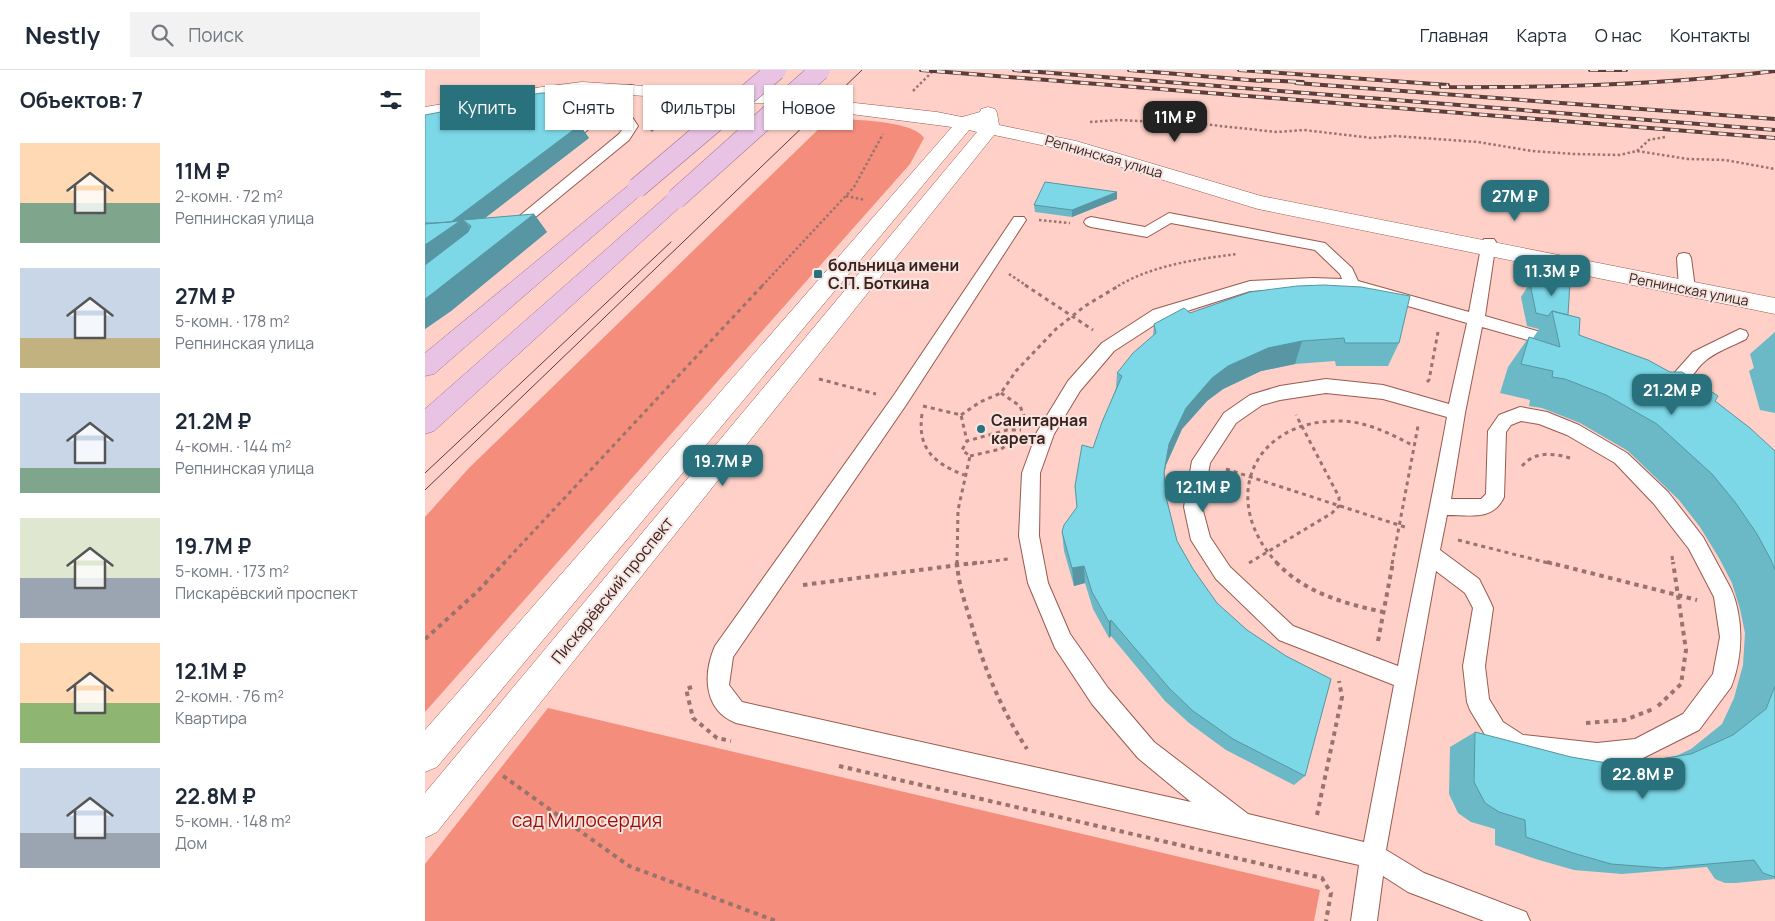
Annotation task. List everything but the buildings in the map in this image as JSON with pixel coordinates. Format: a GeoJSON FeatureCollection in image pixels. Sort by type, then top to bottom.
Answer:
{"type":"FeatureCollection","features":[{"type":"Feature","properties":{"kind":"main road"},"geometry":{"type":"LineString","coordinates":[[425,367],[775,70]]}},
{"type":"Feature","properties":{"kind":"main road"},"geometry":{"type":"LineString","coordinates":[[425,424],[820,70]]}},
{"type":"Feature","properties":{"kind":"street","name":"Репнинская улица"},"geometry":{"type":"LineString","coordinates":[[425,101],[540,80],[599,75],[782,90],[981,121],[1069,144],[1258,202],[1685,273],[1775,292]]}},
{"type":"Feature","properties":{"kind":"street","name":"Репнинская улица"},"geometry":{"type":"LineString","coordinates":[[633,89],[773,99],[981,121]]}},
{"type":"Feature","properties":{"kind":"street","name":"Репнинская улица"},"geometry":{"type":"LineString","coordinates":[[425,113],[545,92]]}},
{"type":"Feature","properties":{"kind":"street","name":"Пискарёвский проспект"},"geometry":{"type":"LineString","coordinates":[[425,754],[981,121]]}},
{"type":"Feature","properties":{"kind":"street","name":"Пискарёвский проспект"},"geometry":{"type":"LineString","coordinates":[[425,820],[981,121]]}},
{"type":"Feature","properties":{"kind":"street","name":"Репнинская улица"},"geometry":{"type":"LineString","coordinates":[[1685,273],[1775,306]]}},
{"type":"Feature","properties":{"kind":"lane"},"geometry":{"type":"LineString","coordinates":[[521,221],[624,137],[629,130]]}},
{"type":"Feature","properties":{"kind":"lane"},"geometry":{"type":"LineString","coordinates":[[1091,222],[1147,232],[1169,218],[1320,246],[1347,272],[1352,285]]}},
{"type":"Feature","properties":{"kind":"lane"},"geometry":{"type":"LineString","coordinates":[[1019,220],[900,400],[723,653],[716,679],[721,696],[736,712],[1373,856],[1417,883],[1517,921]]}},
{"type":"Feature","properties":{"kind":"lane"},"geometry":{"type":"LineString","coordinates":[[1364,921],[1373,856],[1431,555],[1433,534],[1440,507],[1456,413],[1477,320],[1489,242]]}},
{"type":"Feature","properties":{"kind":"lane"},"geometry":{"type":"LineString","coordinates":[[1247,826],[1213,804],[1146,750],[1100,696],[1062,641],[1038,583],[1029,536],[1031,473],[1046,432],[1073,386],[1108,347],[1159,314],[1250,286],[1313,283],[1352,285],[1572,346]]}},
{"type":"Feature","properties":{"kind":"lane"},"geometry":{"type":"LineString","coordinates":[[1675,384],[1699,356],[1740,335]]}},
{"type":"Feature","properties":{"kind":"lane"},"geometry":{"type":"LineString","coordinates":[[1407,680],[1286,632],[1223,573],[1201,540],[1193,507],[1201,462],[1230,418],[1256,400],[1289,392],[1326,386],[1383,392],[1456,413]]}},
{"type":"Feature","properties":{"kind":"lane"},"geometry":{"type":"LineString","coordinates":[[1431,555],[1472,586],[1483,608],[1473,666],[1478,702],[1495,730],[1520,746],[1597,754],[1637,750],[1691,722],[1723,679],[1731,637],[1723,596],[1697,543],[1661,498],[1621,458],[1573,430],[1541,417],[1520,414],[1505,420],[1497,431],[1495,497],[1485,507],[1440,507]]}},
{"type":"Feature","properties":{"kind":"path"},"geometry":{"type":"LineString","coordinates":[[913,91],[933,70]]}},
{"type":"Feature","properties":{"kind":"path"},"geometry":{"type":"LineString","coordinates":[[1090,122],[1118,120],[1277,132],[1304,130],[1372,138],[1395,136],[1478,142],[1532,151],[1574,154],[1619,155],[1637,151],[1688,159],[1725,160],[1775,169]]}},
{"type":"Feature","properties":{"kind":"path"},"geometry":{"type":"LineString","coordinates":[[425,639],[477,592],[846,196],[886,129]]}},
{"type":"Feature","properties":{"kind":"path"},"geometry":{"type":"LineString","coordinates":[[1637,151],[1643,142],[1665,137]]}},
{"type":"Feature","properties":{"kind":"path"},"geometry":{"type":"LineString","coordinates":[[1005,270],[1095,332]]}},
{"type":"Feature","properties":{"kind":"path"},"geometry":{"type":"LineString","coordinates":[[1423,384],[1429,380],[1439,326]]}},
{"type":"Feature","properties":{"kind":"path"},"geometry":{"type":"LineString","coordinates":[[1223,573],[1241,568],[1331,514],[1339,506],[1339,497],[1290,402],[1289,392]]}},
{"type":"Feature","properties":{"kind":"path"},"geometry":{"type":"LineString","coordinates":[[967,441],[962,450],[970,456],[990,453],[1009,446],[1017,438],[1024,416],[1020,406],[1001,393]]}},
{"type":"Feature","properties":{"kind":"path"},"geometry":{"type":"LineString","coordinates":[[1373,667],[1422,403]]}},
{"type":"Feature","properties":{"kind":"path"},"geometry":{"type":"LineString","coordinates":[[924,406],[921,420],[923,443],[932,458],[950,470],[963,475]]}},
{"type":"Feature","properties":{"kind":"path"},"geometry":{"type":"LineString","coordinates":[[1383,612],[1338,602],[1307,587],[1279,567],[1266,552],[1250,522],[1247,498],[1248,476],[1260,454],[1280,436],[1303,426],[1325,422],[1346,421],[1385,431],[1414,446]]}},
{"type":"Feature","properties":{"kind":"path"},"geometry":{"type":"LineString","coordinates":[[1519,471],[1527,459],[1540,454],[1575,460]]}},
{"type":"Feature","properties":{"kind":"path"},"geometry":{"type":"LineString","coordinates":[[970,456],[963,475],[956,545],[957,566],[962,595],[982,663],[1013,730],[1029,752]]}},
{"type":"Feature","properties":{"kind":"path"},"geometry":{"type":"LineString","coordinates":[[1584,724],[1625,720],[1658,706],[1681,684],[1686,650],[1671,553]]}},
{"type":"Feature","properties":{"kind":"path"},"geometry":{"type":"LineString","coordinates":[[800,586],[1012,559]]}},
{"type":"Feature","properties":{"kind":"path"},"geometry":{"type":"LineString","coordinates":[[1309,816],[1317,816],[1342,697],[1338,680]]}},
{"type":"Feature","properties":{"kind":"path"},"geometry":{"type":"LineString","coordinates":[[501,774],[629,866],[776,921]]}},
{"type":"Feature","properties":{"kind":"path"},"geometry":{"type":"LineString","coordinates":[[1307,875],[1313,842]]}},
{"type":"Feature","properties":{"kind":"green space"},"geometry":{"type":"Polygon","coordinates":[[[853,119],[866,120],[908,128],[918,132],[924,138],[910,164],[425,712],[425,517],[469,468],[818,130],[853,130],[853,119]]]}},
{"type":"Feature","properties":{"kind":"green space","name":"сад Милосердия"},"geometry":{"type":"Polygon","coordinates":[[[548,708],[1320,890],[1314,921],[425,921],[425,864],[548,708]]]}},
{"type":"Feature","properties":{"kind":"tram line"},"geometry":{"type":"LineString","coordinates":[[425,490],[862,70]]}},
{"type":"Feature","properties":{"kind":"tram line"},"geometry":{"type":"LineString","coordinates":[[425,473],[671,242]]}},
{"type":"Feature","properties":{"kind":"railway"},"geometry":{"type":"LineString","coordinates":[[921,70],[1775,138]]}},
{"type":"Feature","properties":{"kind":"railway"},"geometry":{"type":"LineString","coordinates":[[1014,70],[1775,130]]}},
{"type":"Feature","properties":{"kind":"railway"},"geometry":{"type":"LineString","coordinates":[[1129,70],[1261,81]]}},
{"type":"Feature","properties":{"kind":"railway"},"geometry":{"type":"LineString","coordinates":[[1239,70],[1448,85]]}},
{"type":"Feature","properties":{"kind":"railway"},"geometry":{"type":"LineString","coordinates":[[1590,70],[1626,70]]}},
{"type":"Feature","properties":{"kind":"railway"},"geometry":{"type":"LineString","coordinates":[[1441,87],[1608,85],[1692,80],[1775,71]]}},
{"type":"Feature","properties":{"kind":"railway"},"geometry":{"type":"LineString","coordinates":[[1256,80],[1303,82]]}},
{"type":"Feature","properties":{"kind":"railway"},"geometry":{"type":"LineString","coordinates":[[1296,83],[1775,119]]}},
{"type":"Feature","properties":{"kind":"place","name":"больница имени С.П. Боткина"},"geometry":{"type":"Point","coordinates":[818,274]}},
{"type":"Feature","properties":{"kind":"place","name":"Санитарная карета"},"geometry":{"type":"Point","coordinates":[981,429]}}]}
